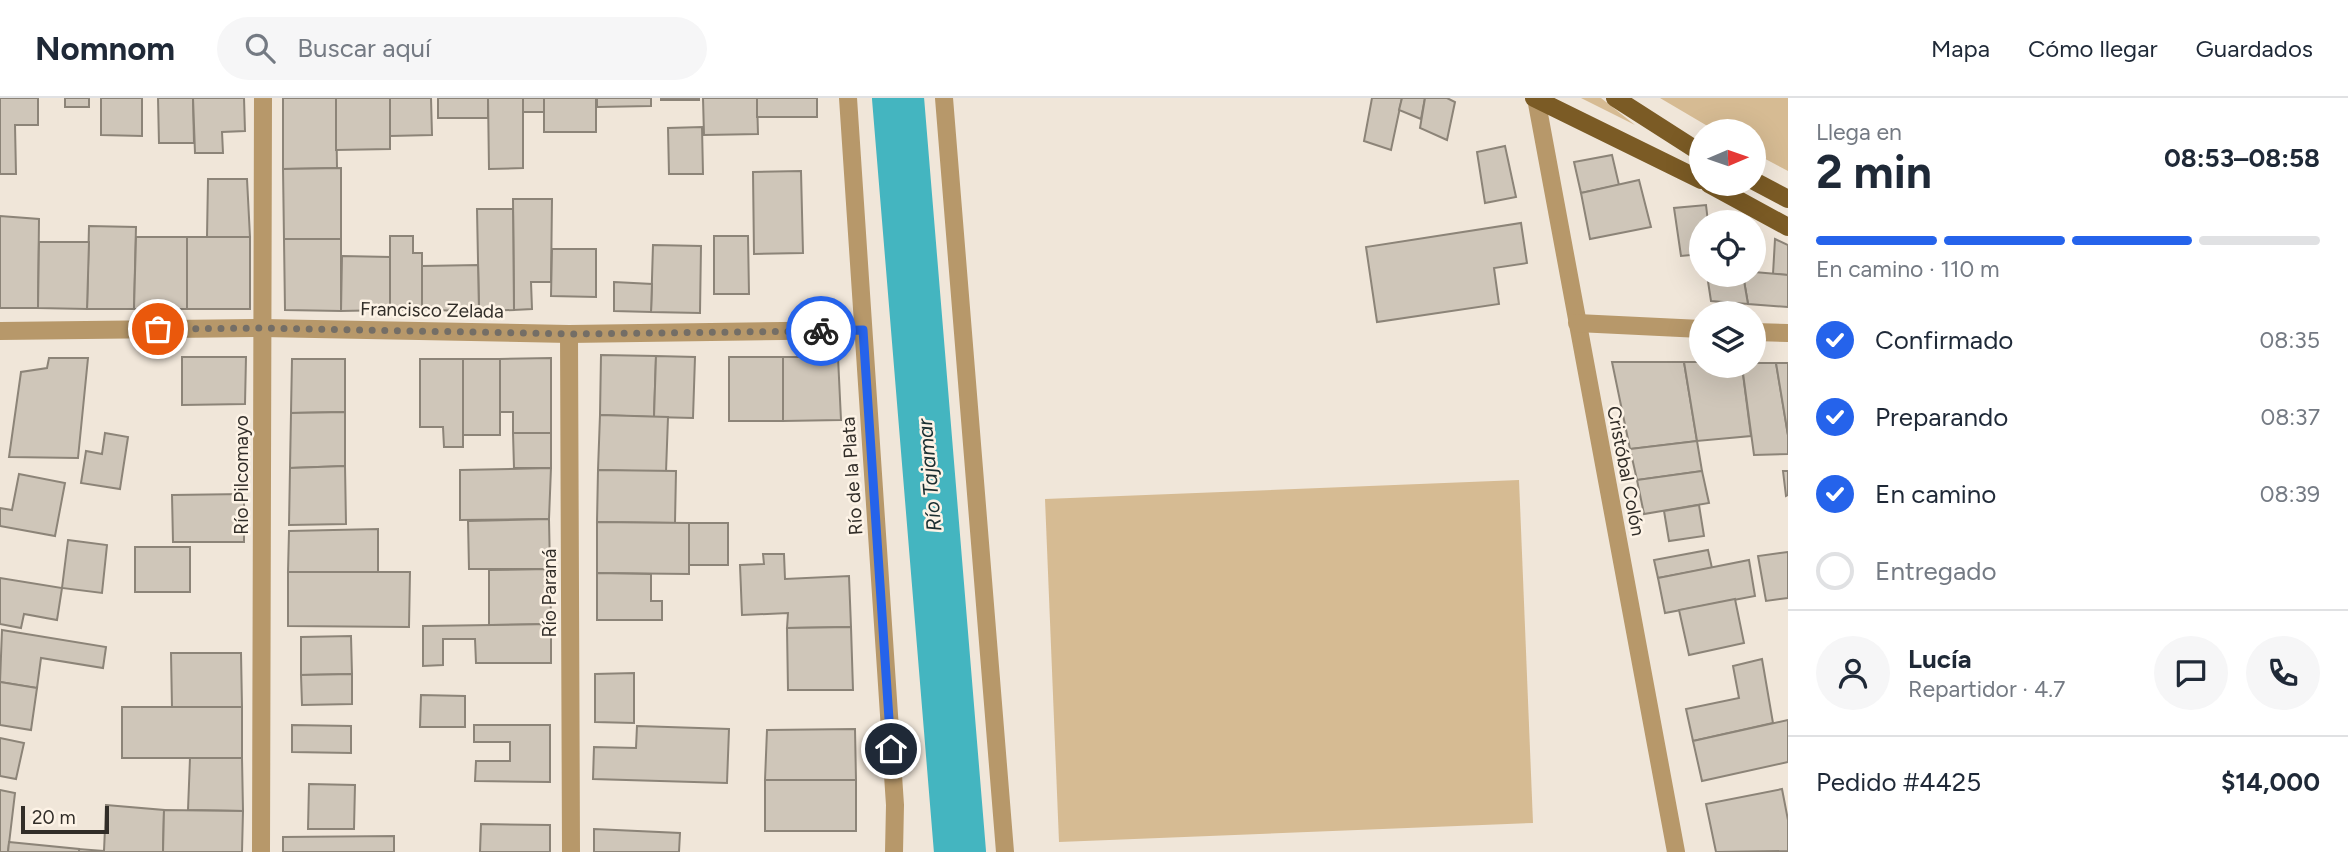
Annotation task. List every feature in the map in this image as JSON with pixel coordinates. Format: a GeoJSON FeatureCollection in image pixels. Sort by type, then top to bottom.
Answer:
{"type":"FeatureCollection","features":[{"type":"Feature","properties":{"kind":"main road"},"geometry":{"type":"LineString","coordinates":[[1535,98],[1689,174]]}},
{"type":"Feature","properties":{"kind":"main road"},"geometry":{"type":"LineString","coordinates":[[1615,98],[1689,145]]}},
{"type":"Feature","properties":{"kind":"main road"},"geometry":{"type":"LineString","coordinates":[[1766,187],[1788,199]]}},
{"type":"Feature","properties":{"kind":"main road"},"geometry":{"type":"LineString","coordinates":[[1731,196],[1788,227]]}},
{"type":"Feature","properties":{"kind":"street","name":"Río Pilcomayo"},"geometry":{"type":"LineString","coordinates":[[261,852],[263,98]]}},
{"type":"Feature","properties":{"kind":"street","name":"Río de la Plata"},"geometry":{"type":"LineString","coordinates":[[848,98],[895,805],[894,852]]}},
{"type":"Feature","properties":{"kind":"street"},"geometry":{"type":"LineString","coordinates":[[944,98],[1005,852]]}},
{"type":"Feature","properties":{"kind":"street","name":"Cristóbal Colón"},"geometry":{"type":"LineString","coordinates":[[1535,98],[1676,852]]}},
{"type":"Feature","properties":{"kind":"street"},"geometry":{"type":"LineString","coordinates":[[1577,323],[1689,328]]}},
{"type":"Feature","properties":{"kind":"street","name":"Francisco Zelada"},"geometry":{"type":"LineString","coordinates":[[0,331],[263,328],[569,334],[863,330]]}},
{"type":"Feature","properties":{"kind":"street"},"geometry":{"type":"LineString","coordinates":[[1766,332],[1788,333]]}},
{"type":"Feature","properties":{"kind":"street","name":"Río Paraná"},"geometry":{"type":"LineString","coordinates":[[569,334],[571,852]]}},
{"type":"Feature","properties":{"kind":"shaded area"},"geometry":{"type":"Polygon","coordinates":[[[1581,98],[1601,98],[1635,125],[1581,98]]]}},
{"type":"Feature","properties":{"kind":"shaded area"},"geometry":{"type":"Polygon","coordinates":[[[1660,98],[1788,98],[1788,171],[1766,159],[1766,119],[1696,119],[1660,98]]]}},
{"type":"Feature","properties":{"kind":"shaded area"},"geometry":{"type":"Polygon","coordinates":[[[1519,480],[1533,823],[1059,842],[1045,499],[1519,480]]]}},
{"type":"Feature","properties":{"kind":"building"},"geometry":{"type":"Polygon","coordinates":[[[0,98],[38,98],[38,125],[15,125],[16,174],[0,174],[0,98]]]}},
{"type":"Feature","properties":{"kind":"building"},"geometry":{"type":"Polygon","coordinates":[[[65,98],[89,98],[89,107],[65,107],[65,98]]]}},
{"type":"Feature","properties":{"kind":"building"},"geometry":{"type":"Polygon","coordinates":[[[101,98],[142,98],[142,136],[101,135],[101,98]]]}},
{"type":"Feature","properties":{"kind":"building"},"geometry":{"type":"Polygon","coordinates":[[[158,98],[193,98],[194,143],[159,143],[158,98]]]}},
{"type":"Feature","properties":{"kind":"building"},"geometry":{"type":"Polygon","coordinates":[[[193,98],[244,98],[245,131],[222,132],[223,153],[195,153],[193,98]]]}},
{"type":"Feature","properties":{"kind":"building"},"geometry":{"type":"Polygon","coordinates":[[[283,98],[336,98],[337,168],[283,169],[283,98]]]}},
{"type":"Feature","properties":{"kind":"building"},"geometry":{"type":"Polygon","coordinates":[[[336,98],[390,98],[390,149],[336,150],[336,98]]]}},
{"type":"Feature","properties":{"kind":"building"},"geometry":{"type":"Polygon","coordinates":[[[390,98],[431,98],[432,135],[390,136],[390,98]]]}},
{"type":"Feature","properties":{"kind":"building"},"geometry":{"type":"Polygon","coordinates":[[[438,98],[488,98],[488,118],[438,118],[438,98]]]}},
{"type":"Feature","properties":{"kind":"building"},"geometry":{"type":"Polygon","coordinates":[[[488,98],[523,98],[523,168],[489,169],[488,98]]]}},
{"type":"Feature","properties":{"kind":"building"},"geometry":{"type":"Polygon","coordinates":[[[523,98],[544,98],[544,112],[523,112],[523,98]]]}},
{"type":"Feature","properties":{"kind":"building"},"geometry":{"type":"Polygon","coordinates":[[[544,98],[596,98],[596,132],[544,132],[544,98]]]}},
{"type":"Feature","properties":{"kind":"building"},"geometry":{"type":"Polygon","coordinates":[[[597,98],[651,98],[651,106],[597,107],[597,98]]]}},
{"type":"Feature","properties":{"kind":"building"},"geometry":{"type":"Polygon","coordinates":[[[699,98],[699,100],[661,100],[699,98]]]}},
{"type":"Feature","properties":{"kind":"building"},"geometry":{"type":"Polygon","coordinates":[[[703,98],[757,98],[758,134],[704,135],[703,98]]]}},
{"type":"Feature","properties":{"kind":"building"},"geometry":{"type":"Polygon","coordinates":[[[757,98],[817,98],[817,117],[757,117],[757,98]]]}},
{"type":"Feature","properties":{"kind":"building"},"geometry":{"type":"Polygon","coordinates":[[[1372,98],[1402,98],[1391,150],[1364,141],[1372,98]]]}},
{"type":"Feature","properties":{"kind":"building"},"geometry":{"type":"Polygon","coordinates":[[[1402,98],[1425,98],[1421,119],[1399,110],[1402,98]]]}},
{"type":"Feature","properties":{"kind":"building"},"geometry":{"type":"Polygon","coordinates":[[[1425,98],[1447,98],[1455,102],[1447,140],[1420,128],[1425,98]]]}},
{"type":"Feature","properties":{"kind":"building"},"geometry":{"type":"Polygon","coordinates":[[[702,127],[703,174],[669,174],[668,128],[702,127]]]}},
{"type":"Feature","properties":{"kind":"building"},"geometry":{"type":"Polygon","coordinates":[[[1505,146],[1516,197],[1485,203],[1477,152],[1505,146]]]}},
{"type":"Feature","properties":{"kind":"building"},"geometry":{"type":"Polygon","coordinates":[[[1612,155],[1619,185],[1581,193],[1574,162],[1612,155]]]}},
{"type":"Feature","properties":{"kind":"building"},"geometry":{"type":"Polygon","coordinates":[[[341,168],[341,239],[284,239],[283,169],[341,168]]]}},
{"type":"Feature","properties":{"kind":"building"},"geometry":{"type":"Polygon","coordinates":[[[801,171],[803,253],[754,254],[753,172],[801,171]]]}},
{"type":"Feature","properties":{"kind":"building"},"geometry":{"type":"Polygon","coordinates":[[[208,179],[247,179],[250,237],[207,237],[208,179]]]}},
{"type":"Feature","properties":{"kind":"building"},"geometry":{"type":"Polygon","coordinates":[[[1639,180],[1651,227],[1590,239],[1581,193],[1639,180]]]}},
{"type":"Feature","properties":{"kind":"building"},"geometry":{"type":"Polygon","coordinates":[[[513,199],[552,199],[551,282],[531,282],[532,309],[514,310],[513,199]]]}},
{"type":"Feature","properties":{"kind":"building"},"geometry":{"type":"Polygon","coordinates":[[[1706,205],[1707,210],[1689,210],[1689,255],[1681,256],[1674,208],[1706,205]]]}},
{"type":"Feature","properties":{"kind":"building"},"geometry":{"type":"Polygon","coordinates":[[[477,209],[513,209],[514,310],[479,311],[477,209]]]}},
{"type":"Feature","properties":{"kind":"building"},"geometry":{"type":"Polygon","coordinates":[[[0,216],[39,219],[38,308],[0,308],[0,216]]]}},
{"type":"Feature","properties":{"kind":"building"},"geometry":{"type":"Polygon","coordinates":[[[1521,223],[1527,263],[1494,268],[1499,304],[1377,322],[1366,247],[1521,223]]]}},
{"type":"Feature","properties":{"kind":"building"},"geometry":{"type":"Polygon","coordinates":[[[89,226],[136,227],[134,309],[87,309],[89,226]]]}},
{"type":"Feature","properties":{"kind":"building"},"geometry":{"type":"Polygon","coordinates":[[[390,236],[413,236],[413,253],[422,253],[422,310],[390,310],[390,236]]]}},
{"type":"Feature","properties":{"kind":"building"},"geometry":{"type":"Polygon","coordinates":[[[714,236],[748,236],[749,294],[714,294],[714,236]]]}},
{"type":"Feature","properties":{"kind":"building"},"geometry":{"type":"Polygon","coordinates":[[[136,237],[187,237],[187,309],[134,309],[136,237]]]}},
{"type":"Feature","properties":{"kind":"building"},"geometry":{"type":"Polygon","coordinates":[[[187,237],[250,237],[250,309],[187,309],[187,237]]]}},
{"type":"Feature","properties":{"kind":"building"},"geometry":{"type":"Polygon","coordinates":[[[284,239],[341,239],[341,311],[285,310],[284,239]]]}},
{"type":"Feature","properties":{"kind":"building"},"geometry":{"type":"Polygon","coordinates":[[[1775,239],[1788,245],[1788,275],[1773,274],[1775,239]]]}},
{"type":"Feature","properties":{"kind":"building"},"geometry":{"type":"Polygon","coordinates":[[[39,242],[89,242],[87,309],[38,308],[39,242]]]}},
{"type":"Feature","properties":{"kind":"building"},"geometry":{"type":"Polygon","coordinates":[[[653,245],[701,246],[700,313],[651,312],[653,245]]]}},
{"type":"Feature","properties":{"kind":"building"},"geometry":{"type":"Polygon","coordinates":[[[552,249],[596,249],[596,297],[551,296],[552,249]]]}},
{"type":"Feature","properties":{"kind":"building"},"geometry":{"type":"Polygon","coordinates":[[[342,256],[390,257],[390,310],[341,311],[342,256]]]}},
{"type":"Feature","properties":{"kind":"building"},"geometry":{"type":"Polygon","coordinates":[[[478,265],[479,311],[422,310],[422,266],[478,265]]]}},
{"type":"Feature","properties":{"kind":"building"},"geometry":{"type":"Polygon","coordinates":[[[1766,273],[1788,275],[1788,307],[1766,305],[1766,301],[1747,301],[1745,287],[1766,287],[1766,273]]]}},
{"type":"Feature","properties":{"kind":"building"},"geometry":{"type":"Polygon","coordinates":[[[614,282],[652,284],[651,312],[614,311],[614,282]]]}},
{"type":"Feature","properties":{"kind":"building"},"geometry":{"type":"Polygon","coordinates":[[[1709,287],[1745,287],[1747,301],[1711,301],[1709,287]]]}},
{"type":"Feature","properties":{"kind":"building"},"geometry":{"type":"Polygon","coordinates":[[[601,355],[656,356],[654,417],[600,415],[601,355]]]}},
{"type":"Feature","properties":{"kind":"building"},"geometry":{"type":"Polygon","coordinates":[[[656,356],[695,357],[693,418],[654,417],[656,356]]]}},
{"type":"Feature","properties":{"kind":"building"},"geometry":{"type":"Polygon","coordinates":[[[182,357],[246,357],[245,404],[182,405],[182,357]]]}},
{"type":"Feature","properties":{"kind":"building"},"geometry":{"type":"Polygon","coordinates":[[[729,357],[783,357],[783,421],[729,421],[729,357]]]}},
{"type":"Feature","properties":{"kind":"building"},"geometry":{"type":"Polygon","coordinates":[[[783,357],[838,357],[841,420],[783,421],[783,357]]]}},
{"type":"Feature","properties":{"kind":"building"},"geometry":{"type":"Polygon","coordinates":[[[49,358],[88,358],[78,458],[9,457],[21,372],[47,368],[49,358]]]}},
{"type":"Feature","properties":{"kind":"building"},"geometry":{"type":"Polygon","coordinates":[[[551,358],[551,433],[513,433],[513,412],[500,412],[500,359],[551,358]]]}},
{"type":"Feature","properties":{"kind":"building"},"geometry":{"type":"Polygon","coordinates":[[[292,359],[345,359],[345,412],[291,413],[292,359]]]}},
{"type":"Feature","properties":{"kind":"building"},"geometry":{"type":"Polygon","coordinates":[[[420,359],[463,359],[463,447],[444,447],[443,427],[420,427],[420,359]]]}},
{"type":"Feature","properties":{"kind":"building"},"geometry":{"type":"Polygon","coordinates":[[[463,359],[500,359],[500,435],[463,435],[463,359]]]}},
{"type":"Feature","properties":{"kind":"building"},"geometry":{"type":"Polygon","coordinates":[[[1612,362],[1684,362],[1697,441],[1630,449],[1612,362]]]}},
{"type":"Feature","properties":{"kind":"building"},"geometry":{"type":"Polygon","coordinates":[[[1684,362],[1689,362],[1689,378],[1744,378],[1751,436],[1697,441],[1684,362]]]}},
{"type":"Feature","properties":{"kind":"building"},"geometry":{"type":"Polygon","coordinates":[[[1766,363],[1776,363],[1788,435],[1788,454],[1754,455],[1744,378],[1766,378],[1766,363]]]}},
{"type":"Feature","properties":{"kind":"building"},"geometry":{"type":"Polygon","coordinates":[[[1776,363],[1788,363],[1788,435],[1776,363]]]}},
{"type":"Feature","properties":{"kind":"building"},"geometry":{"type":"Polygon","coordinates":[[[345,412],[345,466],[290,468],[291,413],[345,412]]]}},
{"type":"Feature","properties":{"kind":"building"},"geometry":{"type":"Polygon","coordinates":[[[600,415],[668,417],[666,472],[598,470],[600,415]]]}},
{"type":"Feature","properties":{"kind":"building"},"geometry":{"type":"Polygon","coordinates":[[[105,433],[128,437],[120,489],[81,483],[86,451],[102,454],[105,433]]]}},
{"type":"Feature","properties":{"kind":"building"},"geometry":{"type":"Polygon","coordinates":[[[513,433],[551,433],[551,468],[514,468],[513,433]]]}},
{"type":"Feature","properties":{"kind":"building"},"geometry":{"type":"Polygon","coordinates":[[[1697,441],[1702,471],[1637,480],[1630,449],[1697,441]]]}},
{"type":"Feature","properties":{"kind":"building"},"geometry":{"type":"Polygon","coordinates":[[[345,466],[346,524],[289,525],[290,468],[345,466]]]}},
{"type":"Feature","properties":{"kind":"building"},"geometry":{"type":"Polygon","coordinates":[[[551,468],[549,519],[460,520],[460,470],[551,468]]]}},
{"type":"Feature","properties":{"kind":"building"},"geometry":{"type":"Polygon","coordinates":[[[598,470],[676,471],[675,523],[597,522],[598,470]]]}},
{"type":"Feature","properties":{"kind":"building"},"geometry":{"type":"Polygon","coordinates":[[[1702,471],[1709,503],[1644,514],[1637,480],[1702,471]]]}},
{"type":"Feature","properties":{"kind":"building"},"geometry":{"type":"Polygon","coordinates":[[[1783,471],[1788,471],[1786,496],[1783,471]]]}},
{"type":"Feature","properties":{"kind":"building"},"geometry":{"type":"Polygon","coordinates":[[[19,474],[65,483],[55,536],[0,526],[0,508],[12,510],[19,474]]]}},
{"type":"Feature","properties":{"kind":"building"},"geometry":{"type":"Polygon","coordinates":[[[244,494],[244,542],[173,542],[172,495],[244,494]]]}},
{"type":"Feature","properties":{"kind":"building"},"geometry":{"type":"Polygon","coordinates":[[[1699,505],[1704,536],[1669,541],[1664,511],[1699,505]]]}},
{"type":"Feature","properties":{"kind":"building"},"geometry":{"type":"Polygon","coordinates":[[[549,519],[550,569],[469,569],[468,521],[549,519]]]}},
{"type":"Feature","properties":{"kind":"building"},"geometry":{"type":"Polygon","coordinates":[[[597,522],[689,523],[689,574],[597,573],[597,522]]]}},
{"type":"Feature","properties":{"kind":"building"},"geometry":{"type":"Polygon","coordinates":[[[689,523],[728,523],[728,565],[689,565],[689,523]]]}},
{"type":"Feature","properties":{"kind":"building"},"geometry":{"type":"Polygon","coordinates":[[[378,529],[378,572],[288,572],[289,531],[378,529]]]}},
{"type":"Feature","properties":{"kind":"building"},"geometry":{"type":"Polygon","coordinates":[[[68,540],[107,545],[102,593],[62,588],[68,540]]]}},
{"type":"Feature","properties":{"kind":"building"},"geometry":{"type":"Polygon","coordinates":[[[135,547],[190,547],[190,592],[135,592],[135,547]]]}},
{"type":"Feature","properties":{"kind":"building"},"geometry":{"type":"Polygon","coordinates":[[[1708,550],[1712,568],[1658,578],[1654,560],[1708,550]]]}},
{"type":"Feature","properties":{"kind":"building"},"geometry":{"type":"Polygon","coordinates":[[[1788,552],[1788,598],[1766,601],[1758,556],[1788,552]]]}},
{"type":"Feature","properties":{"kind":"building"},"geometry":{"type":"Polygon","coordinates":[[[763,554],[784,554],[785,579],[849,576],[851,627],[787,628],[788,613],[742,615],[740,565],[764,564],[763,554]]]}},
{"type":"Feature","properties":{"kind":"building"},"geometry":{"type":"Polygon","coordinates":[[[1749,560],[1755,596],[1665,613],[1658,578],[1749,560]]]}},
{"type":"Feature","properties":{"kind":"building"},"geometry":{"type":"Polygon","coordinates":[[[550,569],[551,624],[489,625],[489,570],[550,569]]]}},
{"type":"Feature","properties":{"kind":"building"},"geometry":{"type":"Polygon","coordinates":[[[288,572],[410,572],[409,627],[288,626],[288,572]]]}},
{"type":"Feature","properties":{"kind":"building"},"geometry":{"type":"Polygon","coordinates":[[[597,573],[651,574],[651,601],[662,601],[662,620],[597,620],[597,573]]]}},
{"type":"Feature","properties":{"kind":"building"},"geometry":{"type":"Polygon","coordinates":[[[0,578],[62,588],[57,620],[24,614],[21,628],[0,624],[0,578]]]}},
{"type":"Feature","properties":{"kind":"building"},"geometry":{"type":"Polygon","coordinates":[[[1735,599],[1744,643],[1689,655],[1679,610],[1735,599]]]}},
{"type":"Feature","properties":{"kind":"building"},"geometry":{"type":"Polygon","coordinates":[[[551,624],[551,663],[476,663],[475,639],[443,639],[443,665],[423,666],[423,626],[551,624]]]}},
{"type":"Feature","properties":{"kind":"building"},"geometry":{"type":"Polygon","coordinates":[[[851,627],[853,690],[788,690],[787,628],[851,627]]]}},
{"type":"Feature","properties":{"kind":"building"},"geometry":{"type":"Polygon","coordinates":[[[2,630],[106,647],[103,668],[41,658],[37,688],[0,682],[2,630]]]}},
{"type":"Feature","properties":{"kind":"building"},"geometry":{"type":"Polygon","coordinates":[[[351,636],[352,674],[301,675],[301,637],[351,636]]]}},
{"type":"Feature","properties":{"kind":"building"},"geometry":{"type":"Polygon","coordinates":[[[171,653],[241,653],[242,707],[172,708],[171,653]]]}},
{"type":"Feature","properties":{"kind":"building"},"geometry":{"type":"Polygon","coordinates":[[[1762,659],[1773,723],[1693,741],[1686,709],[1739,698],[1733,666],[1762,659]]]}},
{"type":"Feature","properties":{"kind":"building"},"geometry":{"type":"Polygon","coordinates":[[[634,673],[634,723],[595,722],[595,674],[634,673]]]}},
{"type":"Feature","properties":{"kind":"building"},"geometry":{"type":"Polygon","coordinates":[[[352,674],[352,704],[302,705],[301,675],[352,674]]]}},
{"type":"Feature","properties":{"kind":"building"},"geometry":{"type":"Polygon","coordinates":[[[0,682],[37,688],[31,730],[0,725],[0,682]]]}},
{"type":"Feature","properties":{"kind":"building"},"geometry":{"type":"Polygon","coordinates":[[[421,695],[465,696],[465,727],[420,727],[421,695]]]}},
{"type":"Feature","properties":{"kind":"building"},"geometry":{"type":"Polygon","coordinates":[[[122,707],[242,707],[242,758],[122,758],[122,707]]]}},
{"type":"Feature","properties":{"kind":"building"},"geometry":{"type":"Polygon","coordinates":[[[1788,720],[1788,762],[1702,781],[1693,741],[1788,720]]]}},
{"type":"Feature","properties":{"kind":"building"},"geometry":{"type":"Polygon","coordinates":[[[292,725],[351,726],[351,753],[292,752],[292,725]]]}},
{"type":"Feature","properties":{"kind":"building"},"geometry":{"type":"Polygon","coordinates":[[[474,725],[550,725],[550,782],[475,781],[476,761],[510,761],[510,742],[474,742],[474,725]]]}},
{"type":"Feature","properties":{"kind":"building"},"geometry":{"type":"Polygon","coordinates":[[[637,726],[729,729],[727,783],[593,779],[594,747],[636,748],[637,726]]]}},
{"type":"Feature","properties":{"kind":"building"},"geometry":{"type":"Polygon","coordinates":[[[855,729],[856,780],[765,780],[767,730],[855,729]]]}},
{"type":"Feature","properties":{"kind":"building"},"geometry":{"type":"Polygon","coordinates":[[[0,738],[24,743],[16,779],[0,776],[0,738]]]}},
{"type":"Feature","properties":{"kind":"building"},"geometry":{"type":"Polygon","coordinates":[[[190,758],[242,758],[243,811],[188,810],[190,758]]]}},
{"type":"Feature","properties":{"kind":"building"},"geometry":{"type":"Polygon","coordinates":[[[765,780],[856,780],[856,831],[765,831],[765,780]]]}},
{"type":"Feature","properties":{"kind":"building"},"geometry":{"type":"Polygon","coordinates":[[[309,784],[355,785],[354,829],[308,829],[309,784]]]}},
{"type":"Feature","properties":{"kind":"building"},"geometry":{"type":"Polygon","coordinates":[[[1782,789],[1788,820],[1788,851],[1716,852],[1706,804],[1782,789]]]}},
{"type":"Feature","properties":{"kind":"building"},"geometry":{"type":"Polygon","coordinates":[[[0,790],[15,793],[8,852],[0,852],[0,790]]]}},
{"type":"Feature","properties":{"kind":"building"},"geometry":{"type":"Polygon","coordinates":[[[106,805],[164,810],[163,852],[79,852],[79,849],[104,851],[106,805]]]}},
{"type":"Feature","properties":{"kind":"building"},"geometry":{"type":"Polygon","coordinates":[[[164,810],[243,811],[242,852],[163,852],[164,810]]]}},
{"type":"Feature","properties":{"kind":"building"},"geometry":{"type":"Polygon","coordinates":[[[481,824],[550,825],[550,852],[480,852],[481,824]]]}},
{"type":"Feature","properties":{"kind":"building"},"geometry":{"type":"Polygon","coordinates":[[[594,829],[680,833],[679,852],[594,852],[594,829]]]}},
{"type":"Feature","properties":{"kind":"building"},"geometry":{"type":"Polygon","coordinates":[[[394,836],[394,852],[283,852],[283,837],[394,836]]]}},
{"type":"Feature","properties":{"kind":"building"},"geometry":{"type":"Polygon","coordinates":[[[9,842],[79,849],[79,852],[8,852],[9,842]]]}},
{"type":"Feature","properties":{"kind":"waterway","name":"Río Tajamar"},"geometry":{"type":"LineString","coordinates":[[898,98],[960,852]]}},
{"type":"Feature","properties":{"kind":"way so far"},"geometry":{"type":"LineString","coordinates":[[158,329],[263,328],[569,334],[821,331]]}},
{"type":"Feature","properties":{"kind":"route"},"geometry":{"type":"LineString","coordinates":[[821,331],[863,330],[891,749]]}}]}
